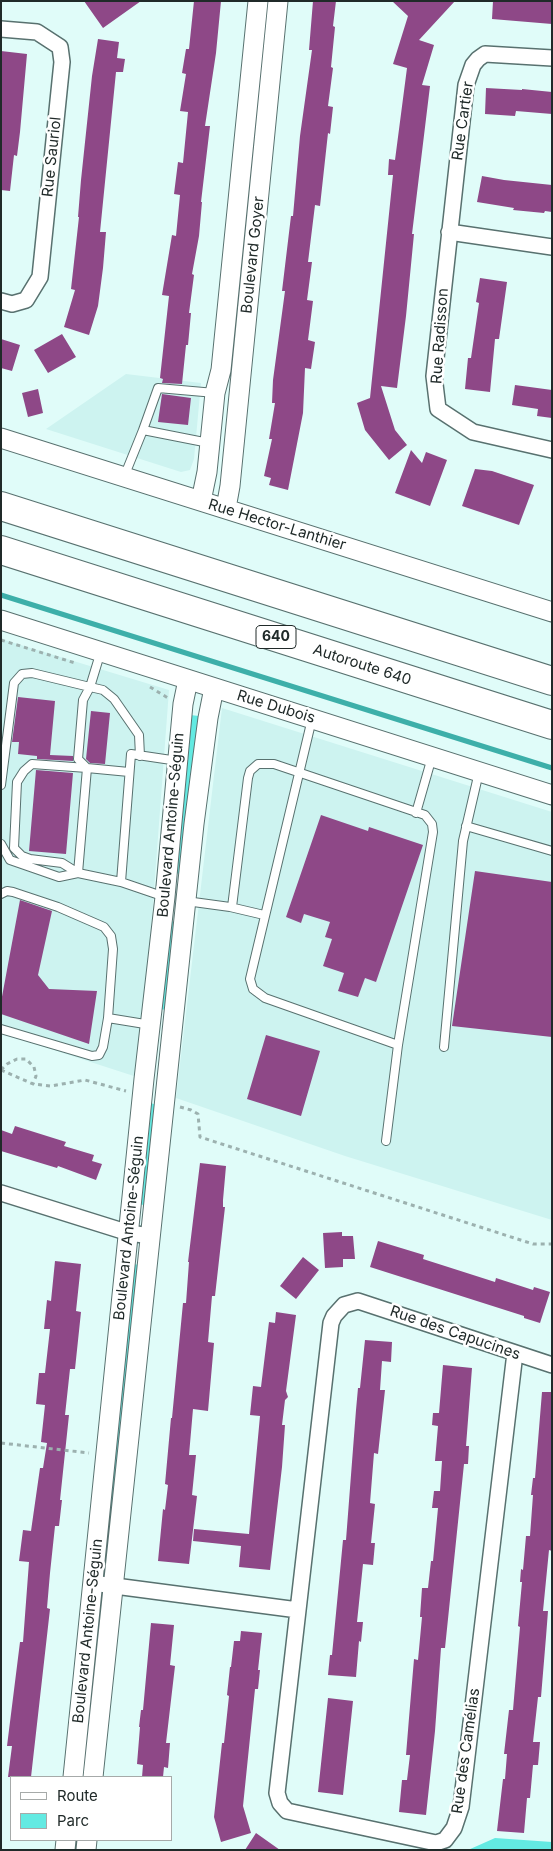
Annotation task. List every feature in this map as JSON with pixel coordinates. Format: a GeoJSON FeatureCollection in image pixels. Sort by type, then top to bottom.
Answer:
{"type":"FeatureCollection","features":[{"type":"Feature","properties":{"kind":"highway"},"geometry":{"type":"LineString","coordinates":[[1,506],[552,681]]}},
{"type":"Feature","properties":{"kind":"highway","name":"Autoroute 640"},"geometry":{"type":"LineString","coordinates":[[1,550],[552,725]]}},
{"type":"Feature","properties":{"kind":"street","name":"Boulevard Goyer"},"geometry":{"type":"LineString","coordinates":[[201,501],[207,472],[215,393],[221,370],[258,1]]}},
{"type":"Feature","properties":{"kind":"street","name":"Boulevard Goyer"},"geometry":{"type":"LineString","coordinates":[[226,508],[230,486],[278,1]]}},
{"type":"Feature","properties":{"kind":"street","name":"Rue Sauriol"},"geometry":{"type":"LineString","coordinates":[[1,29],[37,32],[60,47],[62,62],[40,277],[26,300],[12,304],[1,301]]}},
{"type":"Feature","properties":{"kind":"street","name":"Rue Cartier"},"geometry":{"type":"LineString","coordinates":[[450,232],[466,85],[473,65],[478,58],[485,54],[552,58]]}},
{"type":"Feature","properties":{"kind":"street"},"geometry":{"type":"LineString","coordinates":[[450,232],[552,246]]}},
{"type":"Feature","properties":{"kind":"street","name":"Rue Radisson"},"geometry":{"type":"LineString","coordinates":[[450,232],[434,376],[438,409],[473,432],[552,450]]}},
{"type":"Feature","properties":{"kind":"street","name":"Rue Hector-Lanthier"},"geometry":{"type":"LineString","coordinates":[[1,438],[552,612]]}},
{"type":"Feature","properties":{"kind":"street","name":"Rue Dubois"},"geometry":{"type":"LineString","coordinates":[[1,620],[552,795]]}},
{"type":"Feature","properties":{"kind":"street","name":"Boulevard Antoine-Séguin"},"geometry":{"type":"LineString","coordinates":[[73,1776],[165,897],[183,704],[188,680]]}},
{"type":"Feature","properties":{"kind":"street","name":"Boulevard Antoine-Séguin"},"geometry":{"type":"LineString","coordinates":[[94,1776],[186,901],[208,718],[214,688]]}},
{"type":"Feature","properties":{"kind":"street"},"geometry":{"type":"LineString","coordinates":[[165,897],[186,901]]}},
{"type":"Feature","properties":{"kind":"street"},"geometry":{"type":"LineString","coordinates":[[151,1024],[173,1028]]}},
{"type":"Feature","properties":{"kind":"street"},"geometry":{"type":"LineString","coordinates":[[1,1193],[129,1233],[151,1236]]}},
{"type":"Feature","properties":{"kind":"street","name":"Rue des Capucines"},"geometry":{"type":"LineString","coordinates":[[358,1301],[552,1365]]}},
{"type":"Feature","properties":{"kind":"street","name":"Rue des Camélias"},"geometry":{"type":"LineString","coordinates":[[358,1301],[344,1305],[334,1316],[331,1323],[278,1793],[280,1804],[287,1811],[430,1842],[445,1840],[454,1828],[461,1807],[515,1353]]}},
{"type":"Feature","properties":{"kind":"street"},"geometry":{"type":"LineString","coordinates":[[92,1583],[298,1610]]}},
{"type":"Feature","properties":{"kind":"lane"},"geometry":{"type":"LineString","coordinates":[[124,477],[158,388],[215,393]]}},
{"type":"Feature","properties":{"kind":"lane"},"geometry":{"type":"LineString","coordinates":[[143,430],[210,443]]}},
{"type":"Feature","properties":{"kind":"lane"},"geometry":{"type":"LineString","coordinates":[[88,768],[78,759],[83,700],[90,687],[101,651]]}},
{"type":"Feature","properties":{"kind":"lane"},"geometry":{"type":"LineString","coordinates":[[1,785],[14,683],[22,674],[32,673],[103,690],[114,699],[139,735],[140,756]]}},
{"type":"Feature","properties":{"kind":"lane"},"geometry":{"type":"LineString","coordinates":[[312,718],[250,979],[253,988],[265,998],[398,1045]]}},
{"type":"Feature","properties":{"kind":"lane"},"geometry":{"type":"LineString","coordinates":[[120,882],[131,754],[178,761]]}},
{"type":"Feature","properties":{"kind":"lane"},"geometry":{"type":"LineString","coordinates":[[416,812],[432,757]]}},
{"type":"Feature","properties":{"kind":"lane"},"geometry":{"type":"LineString","coordinates":[[232,907],[250,771],[258,764],[266,763],[299,773],[416,812],[424,815],[432,824],[433,832],[398,1045],[386,1141]]}},
{"type":"Feature","properties":{"kind":"lane"},"geometry":{"type":"LineString","coordinates":[[130,772],[32,764],[24,771],[17,782],[14,848],[22,856],[30,859],[62,862],[78,873],[120,882],[165,897]]}},
{"type":"Feature","properties":{"kind":"lane"},"geometry":{"type":"LineString","coordinates":[[78,873],[88,768]]}},
{"type":"Feature","properties":{"kind":"lane"},"geometry":{"type":"LineString","coordinates":[[444,1047],[466,826],[479,772]]}},
{"type":"Feature","properties":{"kind":"lane"},"geometry":{"type":"LineString","coordinates":[[466,826],[552,851]]}},
{"type":"Feature","properties":{"kind":"lane"},"geometry":{"type":"LineString","coordinates":[[1,844],[10,860],[59,878],[78,873]]}},
{"type":"Feature","properties":{"kind":"lane"},"geometry":{"type":"LineString","coordinates":[[1,894],[7,891],[13,892],[58,907],[104,927],[110,936],[113,948],[108,1018],[100,1055],[92,1056],[1,1029]]}},
{"type":"Feature","properties":{"kind":"lane"},"geometry":{"type":"LineString","coordinates":[[186,901],[232,907],[264,916]]}},
{"type":"Feature","properties":{"kind":"lane"},"geometry":{"type":"LineString","coordinates":[[108,1018],[151,1024]]}},
{"type":"Feature","properties":{"kind":"path"},"geometry":{"type":"LineString","coordinates":[[33,1084],[36,1076],[34,1067],[26,1059],[7,1064],[1,1070],[33,1084],[51,1086],[85,1080],[143,1096]]}},
{"type":"Feature","properties":{"kind":"path"},"geometry":{"type":"LineString","coordinates":[[165,1102],[198,1114],[200,1137],[533,1244],[552,1244]]}},
{"type":"Feature","properties":{"kind":"path"},"geometry":{"type":"LineString","coordinates":[[1,1443],[90,1453]]}},
{"type":"Feature","properties":{"kind":"shaded area"},"geometry":{"type":"Polygon","coordinates":[[[126,374],[201,383],[194,459],[190,470],[181,472],[46,429],[126,374]]]}},
{"type":"Feature","properties":{"kind":"shaded area"},"geometry":{"type":"Polygon","coordinates":[[[1,639],[169,690],[140,1078],[1,1033],[1,639]]]}},
{"type":"Feature","properties":{"kind":"shaded area"},"geometry":{"type":"Polygon","coordinates":[[[222,708],[552,812],[552,1220],[345,1156],[176,1098],[222,708]]]}},
{"type":"Feature","properties":{"kind":"green space"},"geometry":{"type":"Polygon","coordinates":[[[190,715],[199,716],[183,874],[174,873],[190,715]]]}},
{"type":"Feature","properties":{"kind":"green space"},"geometry":{"type":"Polygon","coordinates":[[[168,921],[178,922],[168,1010],[159,1009],[168,921]]]}},
{"type":"Feature","properties":{"kind":"green space"},"geometry":{"type":"Polygon","coordinates":[[[149,1102],[158,1106],[148,1206],[139,1204],[149,1102]]]}},
{"type":"Feature","properties":{"kind":"green space"},"geometry":{"type":"Polygon","coordinates":[[[132,1264],[141,1265],[110,1560],[100,1559],[132,1264]]]}},
{"type":"Feature","properties":{"kind":"green space"},"geometry":{"type":"Polygon","coordinates":[[[96,1608],[105,1608],[87,1776],[77,1776],[96,1608]]]}},
{"type":"Feature","properties":{"kind":"green space"},"geometry":{"type":"Polygon","coordinates":[[[495,1838],[552,1842],[552,1850],[468,1850],[495,1838]]]}},
{"type":"Feature","properties":{"kind":"building"},"geometry":{"type":"Polygon","coordinates":[[[84,1],[141,1],[103,28],[84,1]]]}},
{"type":"Feature","properties":{"kind":"building"},"geometry":{"type":"Polygon","coordinates":[[[194,1],[221,1],[216,53],[205,126],[210,126],[199,236],[192,274],[194,275],[189,313],[191,313],[182,384],[162,383],[163,379],[160,378],[169,296],[162,295],[172,235],[176,236],[180,195],[174,194],[178,162],[183,163],[188,112],[180,111],[186,74],[182,73],[186,49],[189,49],[194,1]]]}},
{"type":"Feature","properties":{"kind":"building"},"geometry":{"type":"Polygon","coordinates":[[[313,1],[336,1],[331,67],[333,68],[328,106],[333,107],[330,134],[328,133],[320,206],[315,205],[308,262],[312,262],[307,300],[313,301],[308,340],[315,342],[311,369],[305,368],[303,413],[288,490],[269,485],[271,478],[264,476],[272,439],[269,439],[275,403],[272,403],[273,380],[285,291],[282,291],[291,216],[293,216],[300,136],[312,50],[309,50],[313,1]]]}},
{"type":"Feature","properties":{"kind":"building"},"geometry":{"type":"Polygon","coordinates":[[[392,1],[455,1],[419,40],[434,45],[422,85],[430,86],[412,234],[414,234],[406,316],[397,388],[381,386],[395,430],[407,445],[389,460],[365,430],[357,403],[370,398],[393,175],[388,175],[389,159],[395,160],[407,68],[393,64],[408,16],[392,1]]]}},
{"type":"Feature","properties":{"kind":"building"},"geometry":{"type":"Polygon","coordinates":[[[493,1],[552,1],[552,24],[492,19],[493,1]]]}},
{"type":"Feature","properties":{"kind":"building"},"geometry":{"type":"Polygon","coordinates":[[[98,39],[119,42],[117,58],[125,59],[123,72],[116,72],[100,232],[106,232],[103,268],[98,306],[89,335],[64,327],[75,290],[71,289],[92,76],[98,39]]]}},
{"type":"Feature","properties":{"kind":"building"},"geometry":{"type":"Polygon","coordinates":[[[1,51],[27,54],[20,132],[17,156],[14,155],[10,191],[1,190],[1,51]]]}},
{"type":"Feature","properties":{"kind":"building"},"geometry":{"type":"Polygon","coordinates":[[[486,88],[552,92],[552,114],[516,111],[515,116],[485,114],[486,88]]]}},
{"type":"Feature","properties":{"kind":"building"},"geometry":{"type":"Polygon","coordinates":[[[482,176],[552,185],[552,212],[513,210],[514,208],[477,202],[482,176]]]}},
{"type":"Feature","properties":{"kind":"building"},"geometry":{"type":"Polygon","coordinates":[[[480,278],[507,282],[499,339],[495,339],[490,392],[465,389],[468,358],[471,358],[479,303],[476,302],[480,278]]]}},
{"type":"Feature","properties":{"kind":"building"},"geometry":{"type":"Polygon","coordinates":[[[62,334],[76,357],[48,373],[34,350],[62,334]]]}},
{"type":"Feature","properties":{"kind":"building"},"geometry":{"type":"Polygon","coordinates":[[[1,339],[20,345],[12,371],[1,368],[1,339]]]}},
{"type":"Feature","properties":{"kind":"building"},"geometry":{"type":"Polygon","coordinates":[[[515,385],[552,390],[552,418],[537,416],[538,409],[512,405],[515,385]]]}},
{"type":"Feature","properties":{"kind":"building"},"geometry":{"type":"Polygon","coordinates":[[[38,389],[43,413],[28,417],[22,393],[38,389]]]}},
{"type":"Feature","properties":{"kind":"building"},"geometry":{"type":"Polygon","coordinates":[[[162,394],[191,398],[188,425],[158,422],[162,394]]]}},
{"type":"Feature","properties":{"kind":"building"},"geometry":{"type":"Polygon","coordinates":[[[411,450],[422,463],[426,452],[447,460],[430,506],[395,493],[411,450]]]}},
{"type":"Feature","properties":{"kind":"building"},"geometry":{"type":"Polygon","coordinates":[[[475,469],[492,471],[534,485],[519,525],[462,506],[475,469]]]}},
{"type":"Feature","properties":{"kind":"building"},"geometry":{"type":"Polygon","coordinates":[[[18,697],[55,701],[50,755],[73,756],[73,761],[37,759],[37,756],[18,754],[19,742],[12,742],[18,697]]]}},
{"type":"Feature","properties":{"kind":"building"},"geometry":{"type":"Polygon","coordinates":[[[91,711],[110,713],[105,764],[90,763],[86,759],[91,711]]]}},
{"type":"Feature","properties":{"kind":"building"},"geometry":{"type":"Polygon","coordinates":[[[36,770],[73,773],[66,854],[29,851],[36,770]]]}},
{"type":"Feature","properties":{"kind":"building"},"geometry":{"type":"Polygon","coordinates":[[[321,815],[368,831],[369,827],[423,845],[376,982],[365,978],[358,997],[338,991],[344,973],[323,966],[332,939],[325,937],[330,922],[304,914],[301,923],[286,917],[321,815]]]}},
{"type":"Feature","properties":{"kind":"building"},"geometry":{"type":"Polygon","coordinates":[[[475,871],[552,882],[552,1037],[452,1026],[475,871]]]}},
{"type":"Feature","properties":{"kind":"building"},"geometry":{"type":"Polygon","coordinates":[[[20,900],[52,911],[38,975],[49,989],[97,991],[89,1044],[1,1014],[1,1002],[20,900]]]}},
{"type":"Feature","properties":{"kind":"building"},"geometry":{"type":"Polygon","coordinates":[[[266,1035],[320,1051],[301,1116],[247,1099],[266,1035]]]}},
{"type":"Feature","properties":{"kind":"building"},"geometry":{"type":"Polygon","coordinates":[[[15,1126],[66,1142],[64,1146],[94,1155],[92,1161],[102,1164],[96,1180],[58,1166],[57,1168],[1,1151],[1,1130],[12,1134],[15,1126]]]}},
{"type":"Feature","properties":{"kind":"building"},"geometry":{"type":"Polygon","coordinates":[[[200,1163],[226,1166],[223,1200],[223,1207],[225,1207],[215,1296],[212,1296],[208,1342],[214,1343],[208,1411],[193,1409],[189,1455],[196,1455],[192,1495],[197,1496],[189,1564],[158,1561],[163,1509],[165,1510],[168,1485],[165,1484],[183,1303],[186,1303],[188,1262],[200,1163]]]}},
{"type":"Feature","properties":{"kind":"building"},"geometry":{"type":"Polygon","coordinates":[[[342,1232],[342,1236],[353,1236],[355,1259],[343,1259],[343,1267],[325,1268],[323,1233],[342,1232]]]}},
{"type":"Feature","properties":{"kind":"building"},"geometry":{"type":"Polygon","coordinates":[[[378,1241],[424,1255],[423,1259],[495,1282],[496,1278],[533,1290],[534,1287],[550,1292],[540,1323],[524,1318],[524,1316],[370,1267],[378,1241]]]}},
{"type":"Feature","properties":{"kind":"building"},"geometry":{"type":"Polygon","coordinates":[[[303,1257],[319,1270],[296,1299],[280,1286],[303,1257]]]}},
{"type":"Feature","properties":{"kind":"building"},"geometry":{"type":"Polygon","coordinates":[[[55,1261],[81,1264],[76,1311],[81,1312],[75,1369],[70,1369],[65,1415],[69,1415],[60,1500],[62,1500],[59,1526],[55,1526],[47,1608],[50,1609],[31,1776],[8,1777],[12,1746],[7,1746],[20,1642],[23,1642],[29,1562],[19,1561],[23,1530],[31,1531],[40,1468],[43,1468],[47,1443],[41,1442],[45,1405],[36,1404],[39,1373],[45,1373],[50,1329],[44,1329],[47,1300],[51,1301],[55,1261]]]}},
{"type":"Feature","properties":{"kind":"building"},"geometry":{"type":"Polygon","coordinates":[[[276,1312],[296,1315],[286,1391],[288,1397],[285,1400],[282,1425],[285,1425],[282,1467],[270,1570],[239,1567],[241,1546],[193,1541],[194,1529],[249,1534],[260,1416],[250,1415],[253,1386],[261,1387],[269,1322],[275,1323],[276,1312]]]}},
{"type":"Feature","properties":{"kind":"building"},"geometry":{"type":"Polygon","coordinates":[[[365,1340],[392,1342],[391,1362],[382,1361],[380,1390],[385,1390],[378,1454],[374,1453],[370,1503],[375,1504],[371,1543],[375,1543],[373,1565],[363,1564],[357,1622],[363,1622],[361,1642],[359,1641],[356,1677],[328,1675],[330,1655],[332,1655],[343,1540],[346,1540],[358,1388],[360,1388],[365,1340]]]}},
{"type":"Feature","properties":{"kind":"building"},"geometry":{"type":"Polygon","coordinates":[[[443,1365],[472,1368],[466,1446],[469,1446],[468,1464],[464,1464],[445,1648],[441,1648],[426,1815],[399,1812],[402,1780],[407,1780],[410,1755],[406,1755],[414,1659],[418,1660],[422,1617],[420,1617],[422,1588],[428,1588],[431,1561],[433,1561],[438,1508],[432,1508],[434,1491],[440,1491],[442,1461],[435,1461],[438,1426],[432,1425],[433,1413],[439,1413],[443,1365]]]}},
{"type":"Feature","properties":{"kind":"building"},"geometry":{"type":"Polygon","coordinates":[[[542,1392],[552,1392],[552,1551],[549,1550],[543,1611],[548,1611],[541,1697],[538,1697],[533,1742],[540,1742],[538,1765],[533,1765],[530,1798],[527,1798],[524,1833],[497,1831],[503,1779],[505,1779],[507,1754],[504,1754],[509,1710],[513,1710],[520,1627],[518,1626],[522,1582],[520,1582],[521,1569],[523,1570],[526,1536],[530,1536],[533,1495],[531,1495],[533,1478],[535,1478],[542,1392]]]}},
{"type":"Feature","properties":{"kind":"building"},"geometry":{"type":"Polygon","coordinates":[[[151,1623],[174,1625],[170,1665],[175,1666],[166,1743],[170,1743],[168,1768],[164,1767],[163,1776],[142,1776],[143,1765],[137,1764],[139,1727],[141,1710],[143,1710],[151,1623]]]}},
{"type":"Feature","properties":{"kind":"building"},"geometry":{"type":"Polygon","coordinates":[[[241,1631],[262,1633],[258,1689],[255,1689],[243,1806],[251,1833],[221,1842],[214,1817],[222,1743],[224,1743],[230,1667],[234,1641],[240,1641],[241,1631]]]}},
{"type":"Feature","properties":{"kind":"building"},"geometry":{"type":"Polygon","coordinates":[[[328,1698],[353,1701],[343,1795],[318,1792],[328,1698]]]}},
{"type":"Feature","properties":{"kind":"building"},"geometry":{"type":"Polygon","coordinates":[[[256,1833],[280,1850],[245,1850],[256,1833]]]}},
{"type":"Feature","properties":{"kind":"waterway"},"geometry":{"type":"LineString","coordinates":[[1,595],[552,768]]}}]}
